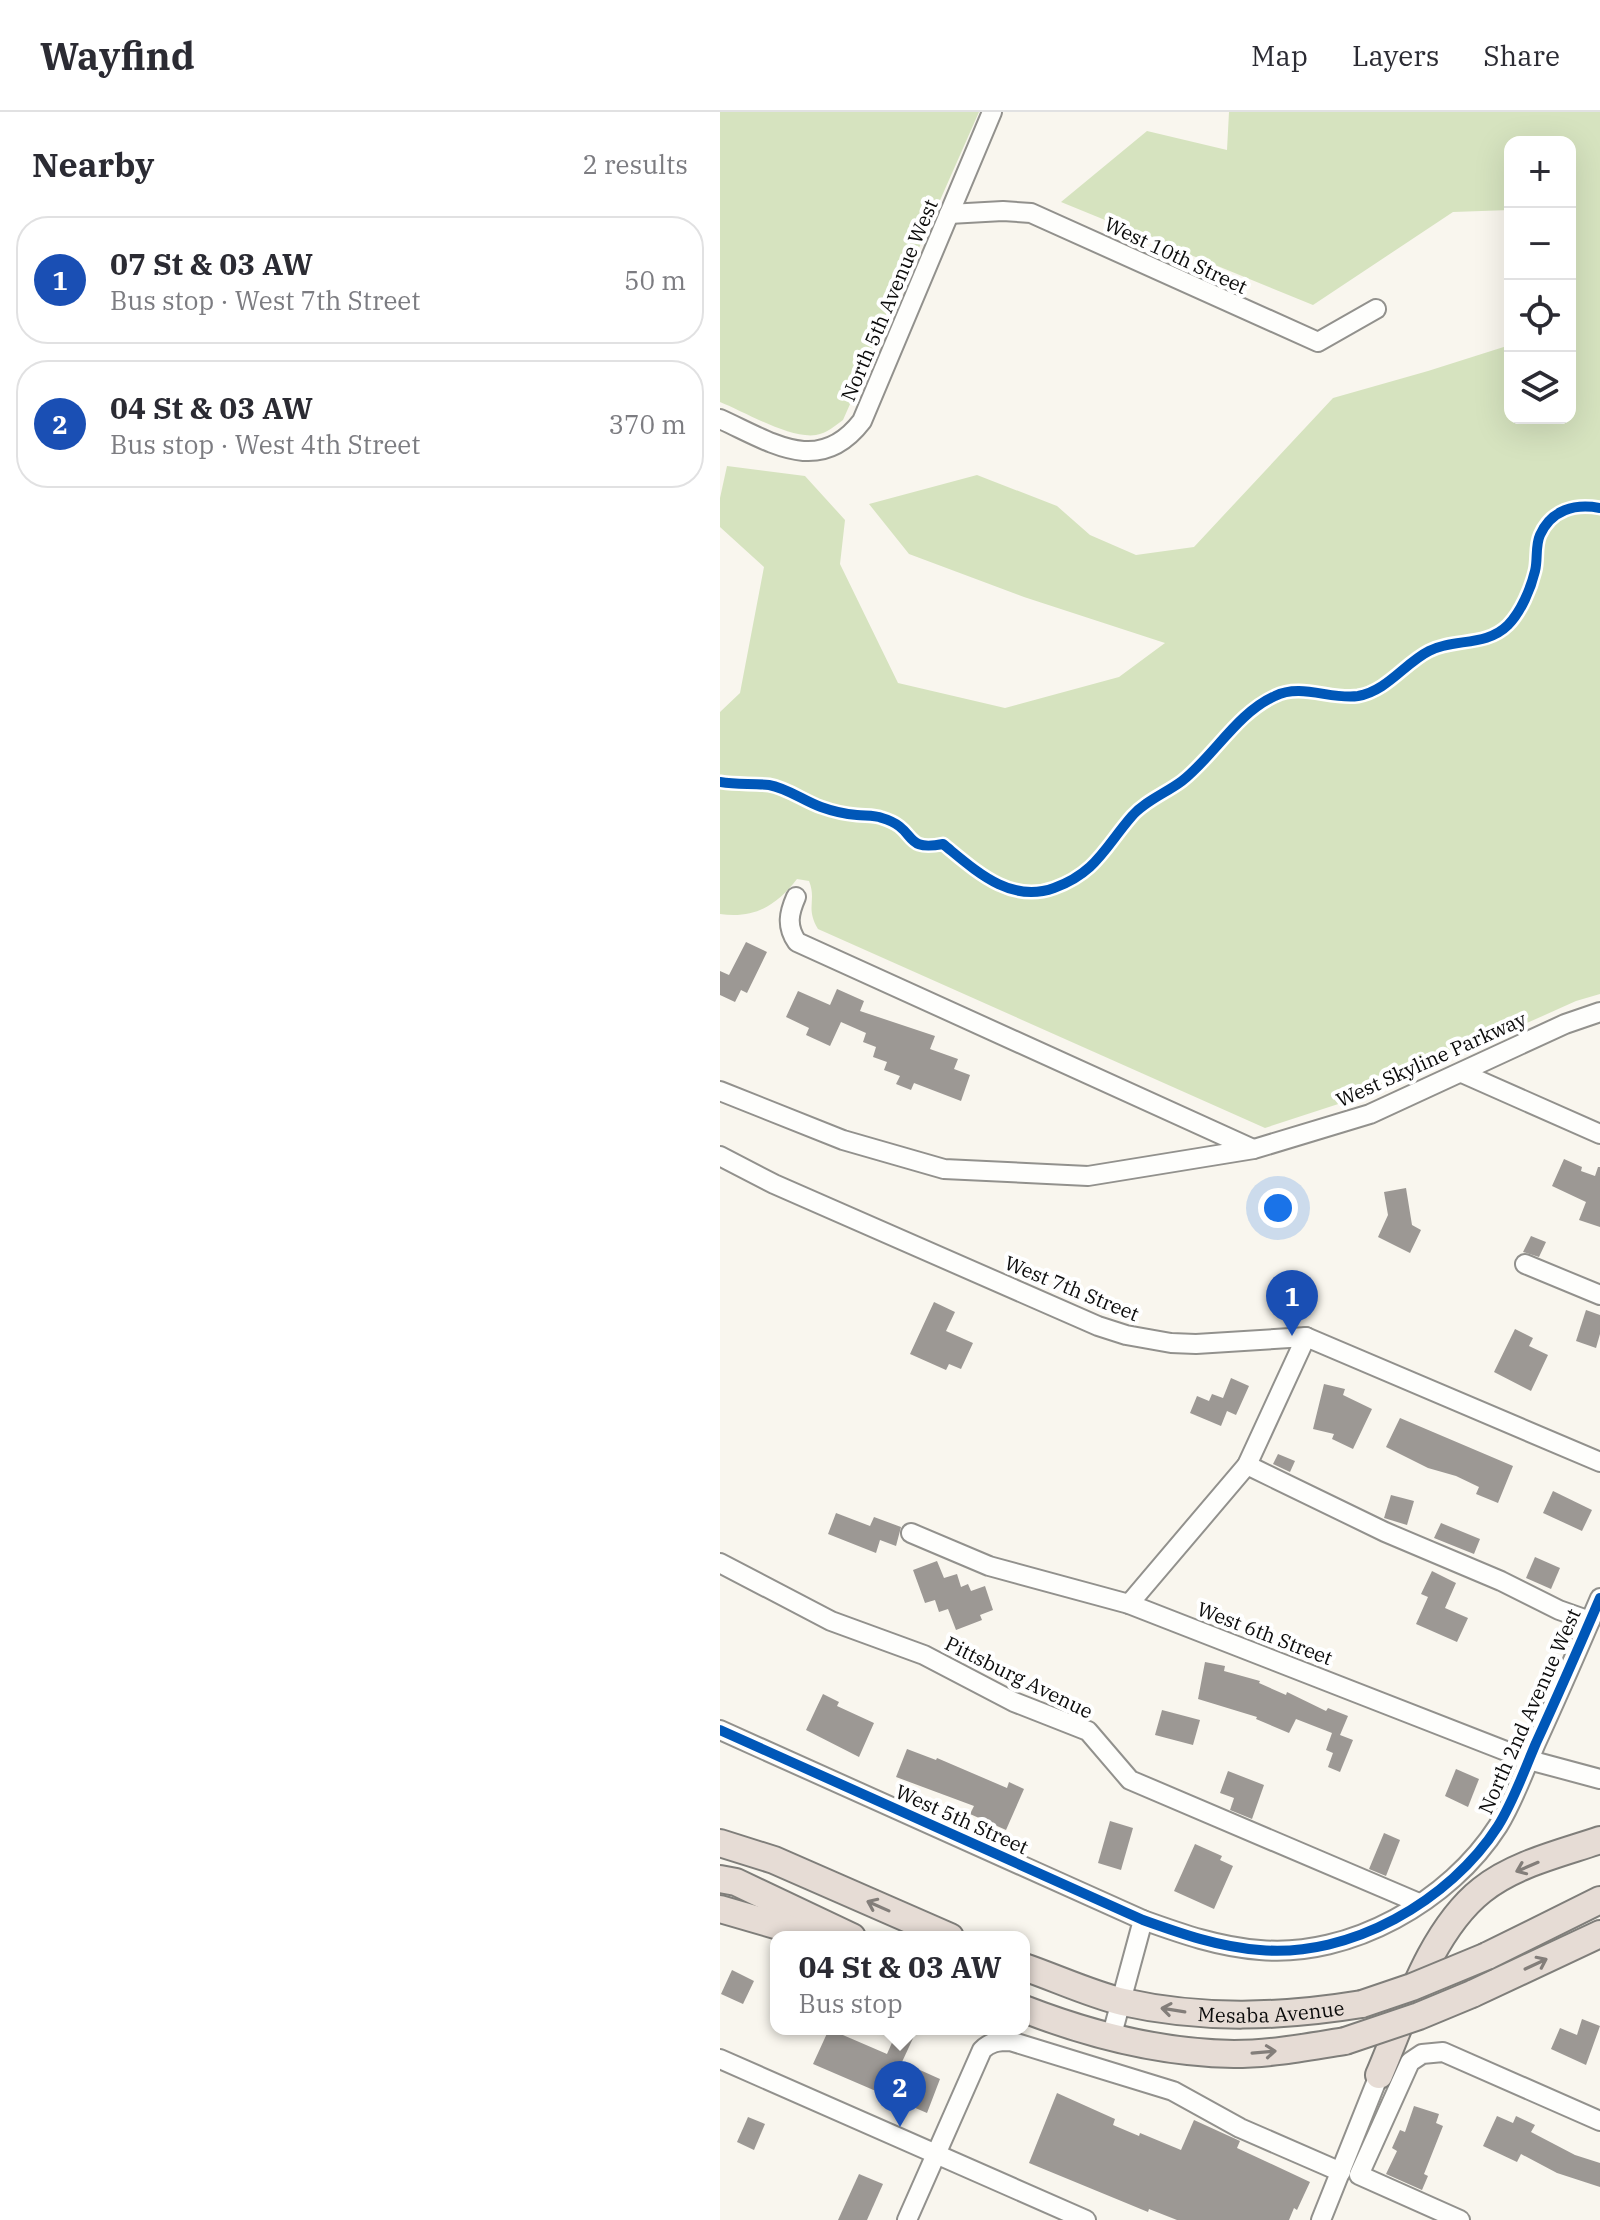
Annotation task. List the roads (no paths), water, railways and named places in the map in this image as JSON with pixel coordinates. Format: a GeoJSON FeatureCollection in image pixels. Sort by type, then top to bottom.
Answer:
{"type":"FeatureCollection","features":[{"type":"Feature","properties":{"kind":"highway"},"geometry":{"type":"LineString","coordinates":[[1379,2075],[1429,1961],[1462,1909],[1483,1888],[1509,1874],[1600,1840]]}},
{"type":"Feature","properties":{"kind":"highway"},"geometry":{"type":"LineString","coordinates":[[725,1846],[774,1860],[936,1931]]}},
{"type":"Feature","properties":{"kind":"highway"},"geometry":{"type":"LineString","coordinates":[[720,1879],[736,1882],[839,1931]]}},
{"type":"Feature","properties":{"kind":"highway","name":"Mesaba Avenue"},"geometry":{"type":"LineString","coordinates":[[1030,1969],[1120,2001],[1193,2013],[1251,2016],[1362,2004],[1487,1956],[1600,1900]]}},
{"type":"Feature","properties":{"kind":"highway"},"geometry":{"type":"LineString","coordinates":[[720,1909],[796,1931]]}},
{"type":"Feature","properties":{"kind":"highway","name":"Mesaba Avenue"},"geometry":{"type":"LineString","coordinates":[[1030,2011],[1111,2038],[1179,2050],[1234,2054],[1288,2050],[1345,2041],[1419,2016],[1600,1934]]}},
{"type":"Feature","properties":{"kind":"street","name":"North 5th Avenue West"},"geometry":{"type":"LineString","coordinates":[[720,419],[782,448],[810,452],[825,451],[852,435],[862,421],[992,112]]}},
{"type":"Feature","properties":{"kind":"street","name":"West 10th Street"},"geometry":{"type":"LineString","coordinates":[[949,214],[1031,213],[1318,342],[1376,309]]}},
{"type":"Feature","properties":{"kind":"street"},"geometry":{"type":"LineString","coordinates":[[796,897],[788,922],[797,942],[1254,1149]]}},
{"type":"Feature","properties":{"kind":"street","name":"West Skyline Parkway"},"geometry":{"type":"LineString","coordinates":[[720,1091],[843,1140],[944,1169],[1088,1176],[1254,1149],[1370,1114],[1565,1024],[1600,1012]]}},
{"type":"Feature","properties":{"kind":"street"},"geometry":{"type":"LineString","coordinates":[[1462,1073],[1600,1134]]}},
{"type":"Feature","properties":{"kind":"street","name":"West 7th Street"},"geometry":{"type":"LineString","coordinates":[[720,1156],[788,1190],[1098,1326],[1126,1335],[1196,1344],[1306,1337],[1600,1462]]}},
{"type":"Feature","properties":{"kind":"street"},"geometry":{"type":"LineString","coordinates":[[1525,1264],[1600,1295]]}},
{"type":"Feature","properties":{"kind":"street"},"geometry":{"type":"LineString","coordinates":[[1129,1604],[1247,1465],[1306,1337]]}},
{"type":"Feature","properties":{"kind":"street"},"geometry":{"type":"LineString","coordinates":[[1247,1465],[1385,1532],[1590,1621]]}},
{"type":"Feature","properties":{"kind":"street","name":"West 6th Street"},"geometry":{"type":"LineString","coordinates":[[911,1533],[989,1566],[1129,1604],[1529,1760],[1600,1779]]}},
{"type":"Feature","properties":{"kind":"street","name":"Pittsburg Avenue"},"geometry":{"type":"LineString","coordinates":[[720,1563],[831,1621],[924,1655],[1014,1702],[1088,1731],[1130,1780],[1419,1903]]}},
{"type":"Feature","properties":{"kind":"street","name":"North 2nd Avenue West"},"geometry":{"type":"LineString","coordinates":[[1190,1937],[1252,1949],[1295,1949],[1346,1939],[1370,1931],[1419,1903],[1443,1885],[1480,1850],[1513,1798],[1600,1598]]}},
{"type":"Feature","properties":{"kind":"street","name":"West 5th Street"},"geometry":{"type":"LineString","coordinates":[[720,1730],[1143,1920],[1190,1937]]}},
{"type":"Feature","properties":{"kind":"street"},"geometry":{"type":"LineString","coordinates":[[1111,2038],[1143,1920]]}},
{"type":"Feature","properties":{"kind":"street"},"geometry":{"type":"LineString","coordinates":[[912,2218],[934,2155],[982,2050],[989,2043],[1010,2041],[1173,2091],[1240,2128],[1460,2220]]}},
{"type":"Feature","properties":{"kind":"street"},"geometry":{"type":"LineString","coordinates":[[1321,2220],[1410,2062],[1422,2054],[1443,2052],[1600,2121]]}},
{"type":"Feature","properties":{"kind":"street"},"geometry":{"type":"LineString","coordinates":[[720,2059],[1086,2220]]}},
{"type":"Feature","properties":{"kind":"street"},"geometry":{"type":"LineString","coordinates":[[1350,2173],[1379,2075]]}},
{"type":"Feature","properties":{"kind":"place","name":"07 St & 03 AW"},"geometry":{"type":"Point","coordinates":[1292,1336]}},
{"type":"Feature","properties":{"kind":"place","name":"04 St & 03 AW"},"geometry":{"type":"Point","coordinates":[900,2127]}}]}
